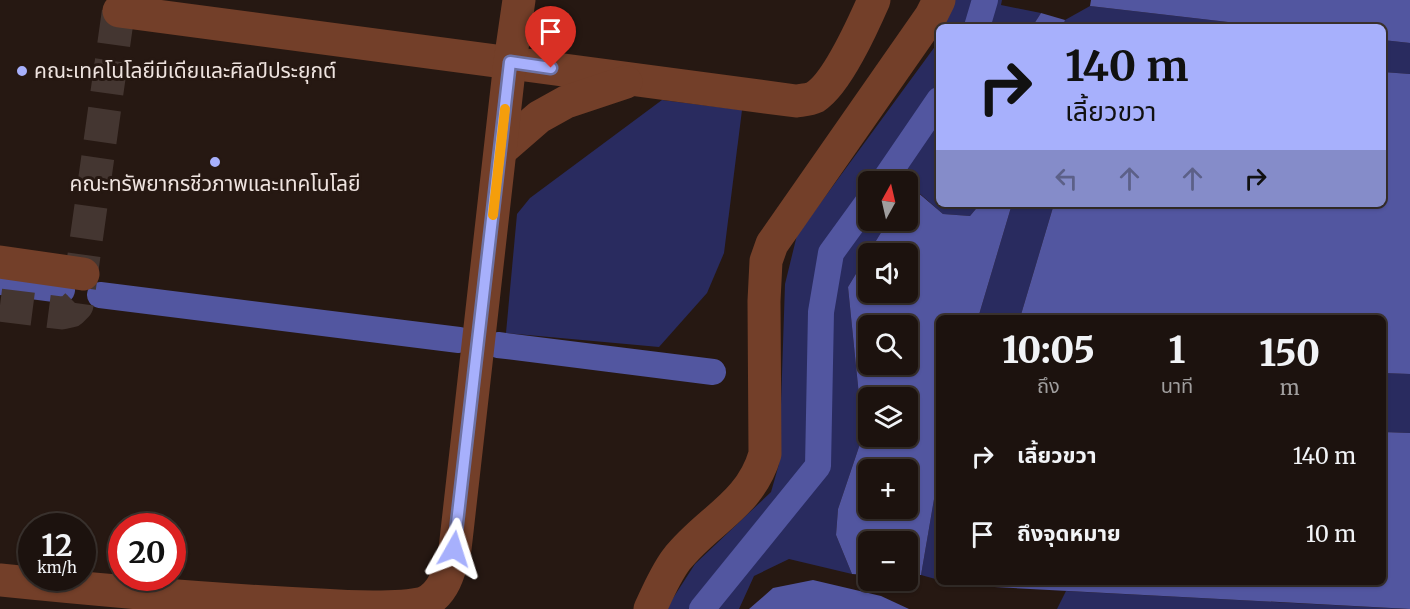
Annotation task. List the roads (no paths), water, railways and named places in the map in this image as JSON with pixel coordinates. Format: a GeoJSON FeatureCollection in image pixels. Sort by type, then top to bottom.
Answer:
{"type":"FeatureCollection","features":[{"type":"Feature","properties":{"kind":"street"},"geometry":{"type":"LineString","coordinates":[[0,580],[207,599],[386,609],[425,603],[441,589],[449,573],[454,549],[519,0]]}},
{"type":"Feature","properties":{"kind":"street"},"geometry":{"type":"LineString","coordinates":[[119,10],[796,100],[812,99],[825,89],[861,30],[874,0]]}},
{"type":"Feature","properties":{"kind":"street"},"geometry":{"type":"LineString","coordinates":[[650,609],[677,558],[751,488],[760,471],[765,454],[766,261],[772,244],[932,16],[939,0]]}},
{"type":"Feature","properties":{"kind":"street"},"geometry":{"type":"LineString","coordinates":[[501,150],[539,117],[566,102],[634,79]]}},
{"type":"Feature","properties":{"kind":"street"},"geometry":{"type":"LineString","coordinates":[[0,262],[83,274]]}},
{"type":"Feature","properties":{"kind":"waterway"},"geometry":{"type":"LineString","coordinates":[[978,24],[985,0]]}},
{"type":"Feature","properties":{"kind":"waterway"},"geometry":{"type":"LineString","coordinates":[[891,171],[936,104]]}},
{"type":"Feature","properties":{"kind":"waterway"},"geometry":{"type":"LineString","coordinates":[[702,609],[818,466],[821,312],[831,253],[858,216]]}},
{"type":"Feature","properties":{"kind":"waterway"},"geometry":{"type":"LineString","coordinates":[[0,282],[62,290]]}},
{"type":"Feature","properties":{"kind":"waterway"},"geometry":{"type":"LineString","coordinates":[[100,295],[459,340]]}},
{"type":"Feature","properties":{"kind":"waterway"},"geometry":{"type":"LineString","coordinates":[[498,345],[713,372]]}},
{"type":"Feature","properties":{"kind":"tunnel"},"geometry":{"type":"LineString","coordinates":[[0,305],[62,313],[71,311],[77,305],[120,0]]}},
{"type":"Feature","properties":{"kind":"place","name":"คณะเทคโนโลยีมีเดียและศิลป์ประยุกต์"},"geometry":{"type":"Point","coordinates":[22,71]}},
{"type":"Feature","properties":{"kind":"place","name":"คณะทรัพยากรชีวภาพและเทคโนโลยี"},"geometry":{"type":"Point","coordinates":[215,162]}}]}
